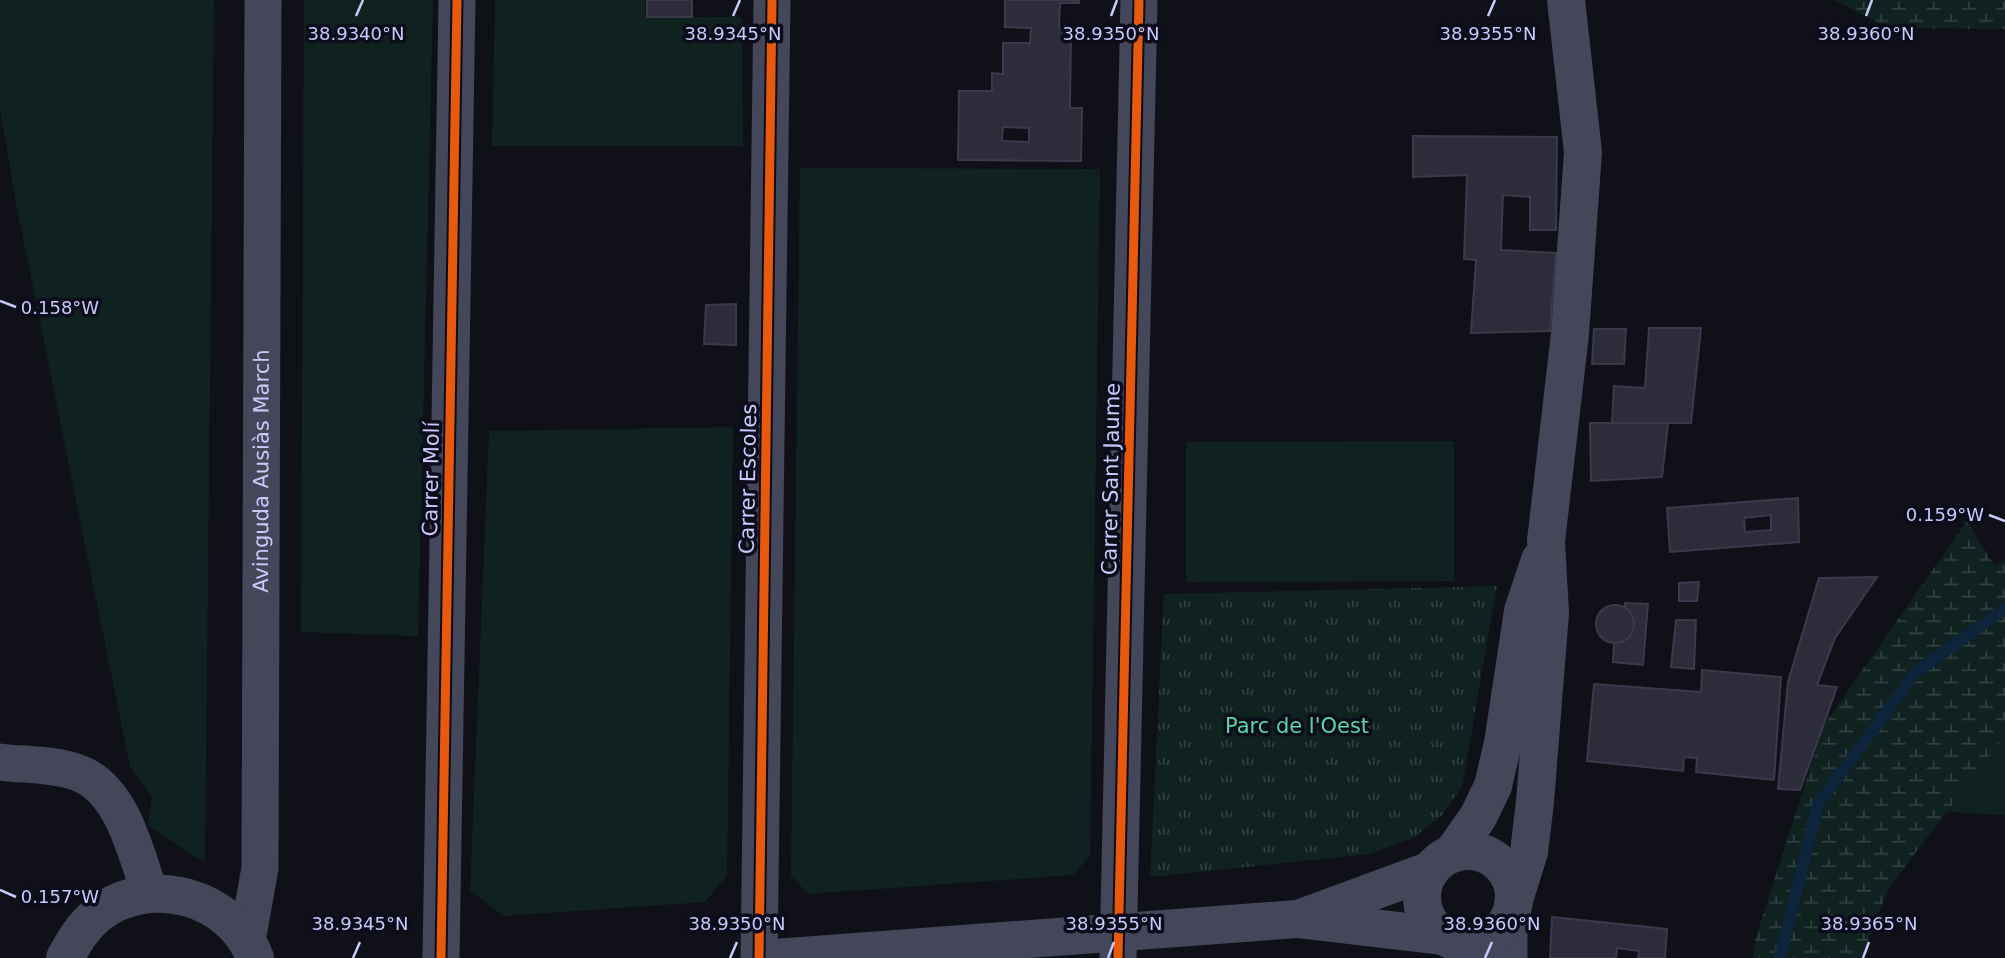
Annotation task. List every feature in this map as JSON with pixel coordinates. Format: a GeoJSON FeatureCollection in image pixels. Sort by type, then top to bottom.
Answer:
{"type":"FeatureCollection","features":[{"type":"Feature","properties":{"kind":"street","name":"Avinguda Ausiàs March"},"geometry":{"type":"LineString","coordinates":[[259,952],[263,0]]}},
{"type":"Feature","properties":{"kind":"street","name":"Carrer Molí"},"geometry":{"type":"LineString","coordinates":[[441,958],[457,0]]}},
{"type":"Feature","properties":{"kind":"street","name":"Carrer Escoles"},"geometry":{"type":"LineString","coordinates":[[759,958],[772,0]]}},
{"type":"Feature","properties":{"kind":"street","name":"Carrer Sant Jaume"},"geometry":{"type":"LineString","coordinates":[[1118,945],[1139,0]]}},
{"type":"Feature","properties":{"kind":"street"},"geometry":{"type":"LineString","coordinates":[[1297,919],[1444,944],[1481,941],[1493,936],[1512,910],[1529,852],[1550,613],[1546,541],[1570,334],[1583,152],[1566,0]]}},
{"type":"Feature","properties":{"kind":"street"},"geometry":{"type":"LineString","coordinates":[[1444,944],[1423,906],[1422,893],[1442,862],[1478,817],[1493,786],[1503,743],[1523,611],[1546,541]]}},
{"type":"Feature","properties":{"kind":"street"},"geometry":{"type":"LineString","coordinates":[[0,762],[76,772],[93,782],[112,800],[134,848],[149,894]]}},
{"type":"Feature","properties":{"kind":"street"},"geometry":{"type":"LineString","coordinates":[[775,958],[1118,945],[1297,919],[1442,862],[1480,853],[1496,861],[1512,884],[1509,958]]}},
{"type":"Feature","properties":{"kind":"street"},"geometry":{"type":"LineString","coordinates":[[65,958],[78,934],[98,914],[123,900],[149,894],[178,894],[205,903],[229,919],[259,952]]}},
{"type":"Feature","properties":{"kind":"green space"},"geometry":{"type":"Polygon","coordinates":[[[0,0],[214,0],[205,863],[148,825],[152,796],[130,767],[17,208],[0,109],[0,0]]]}},
{"type":"Feature","properties":{"kind":"green space"},"geometry":{"type":"Polygon","coordinates":[[[304,0],[433,0],[418,636],[301,632],[304,0]]]}},
{"type":"Feature","properties":{"kind":"green space"},"geometry":{"type":"Polygon","coordinates":[[[495,0],[645,0],[645,17],[742,17],[743,146],[492,146],[495,0]]]}},
{"type":"Feature","properties":{"kind":"green space"},"geometry":{"type":"Polygon","coordinates":[[[1834,0],[2005,0],[2005,29],[1889,28],[1834,0]]]}},
{"type":"Feature","properties":{"kind":"green space"},"geometry":{"type":"Polygon","coordinates":[[[800,168],[1100,169],[1090,856],[1073,875],[808,894],[791,876],[800,168]]]}},
{"type":"Feature","properties":{"kind":"green space"},"geometry":{"type":"Polygon","coordinates":[[[733,427],[727,875],[705,902],[503,916],[470,890],[489,431],[733,427]]]}},
{"type":"Feature","properties":{"kind":"green space"},"geometry":{"type":"Polygon","coordinates":[[[1454,441],[1454,581],[1186,582],[1186,442],[1454,441]]]}},
{"type":"Feature","properties":{"kind":"green space"},"geometry":{"type":"Polygon","coordinates":[[[1967,521],[1994,565],[2005,560],[2005,735],[1889,888],[1861,958],[1753,958],[1756,937],[1824,725],[1967,521]]]}},
{"type":"Feature","properties":{"kind":"green space","name":"Parc de l'Oest"},"geometry":{"type":"Polygon","coordinates":[[[1497,586],[1462,787],[1441,816],[1413,838],[1370,854],[1150,877],[1164,594],[1497,586]]]}},
{"type":"Feature","properties":{"kind":"green space"},"geometry":{"type":"Polygon","coordinates":[[[2005,735],[2005,815],[1944,812],[2005,735]]]}},
{"type":"Feature","properties":{"kind":"building"},"geometry":{"type":"Polygon","coordinates":[[[647,0],[692,0],[692,17],[647,17],[647,0]]]}},
{"type":"Feature","properties":{"kind":"building"},"geometry":{"type":"Polygon","coordinates":[[[1005,0],[1079,0],[1079,3],[1060,3],[1059,28],[1071,29],[1070,108],[1082,108],[1081,161],[958,160],[959,91],[992,91],[992,73],[1003,74],[1003,43],[1030,43],[1031,28],[1005,27],[1005,0]],[[1003,127],[1002,141],[1029,142],[1029,128],[1003,127]]]}},
{"type":"Feature","properties":{"kind":"building"},"geometry":{"type":"Polygon","coordinates":[[[1413,136],[1557,137],[1556,230],[1530,230],[1530,197],[1503,195],[1501,250],[1556,253],[1550,331],[1471,333],[1476,260],[1464,259],[1467,175],[1413,177],[1413,136]]]}},
{"type":"Feature","properties":{"kind":"building"},"geometry":{"type":"Polygon","coordinates":[[[736,304],[736,345],[704,344],[706,305],[736,304]]]}},
{"type":"Feature","properties":{"kind":"building"},"geometry":{"type":"Polygon","coordinates":[[[1649,328],[1701,328],[1691,423],[1612,423],[1614,386],[1645,388],[1649,328]]]}},
{"type":"Feature","properties":{"kind":"building"},"geometry":{"type":"Polygon","coordinates":[[[1594,329],[1626,329],[1624,364],[1592,364],[1594,329]]]}},
{"type":"Feature","properties":{"kind":"building"},"geometry":{"type":"Polygon","coordinates":[[[1590,423],[1668,423],[1662,477],[1591,481],[1590,423]]]}},
{"type":"Feature","properties":{"kind":"building"},"geometry":{"type":"Polygon","coordinates":[[[1798,498],[1799,542],[1670,552],[1667,508],[1798,498]],[[1771,515],[1744,518],[1745,532],[1771,530],[1771,515]]]}},
{"type":"Feature","properties":{"kind":"building"},"geometry":{"type":"Polygon","coordinates":[[[1877,577],[1835,638],[1817,685],[1837,687],[1800,790],[1778,789],[1788,682],[1819,578],[1877,577]]]}},
{"type":"Feature","properties":{"kind":"building"},"geometry":{"type":"Polygon","coordinates":[[[1699,582],[1697,601],[1679,601],[1679,583],[1699,582]]]}},
{"type":"Feature","properties":{"kind":"building"},"geometry":{"type":"Polygon","coordinates":[[[1625,603],[1648,604],[1643,665],[1613,662],[1614,643],[1626,639],[1633,629],[1632,616],[1625,608],[1625,603]]]}},
{"type":"Feature","properties":{"kind":"building"},"geometry":{"type":"Polygon","coordinates":[[[1615,605],[1628,611],[1634,624],[1628,637],[1615,643],[1602,637],[1596,624],[1602,611],[1615,605]]]}},
{"type":"Feature","properties":{"kind":"building"},"geometry":{"type":"Polygon","coordinates":[[[1676,620],[1696,620],[1694,669],[1671,667],[1676,620]]]}},
{"type":"Feature","properties":{"kind":"building"},"geometry":{"type":"Polygon","coordinates":[[[1702,670],[1781,677],[1774,780],[1696,772],[1697,758],[1684,757],[1683,771],[1587,761],[1594,684],[1701,692],[1702,670]]]}},
{"type":"Feature","properties":{"kind":"building"},"geometry":{"type":"Polygon","coordinates":[[[1552,917],[1667,929],[1665,958],[1638,958],[1639,951],[1617,948],[1616,958],[1550,958],[1552,917]]]}},
{"type":"Feature","properties":{"kind":"waterway"},"geometry":{"type":"LineString","coordinates":[[1780,958],[1818,804],[1916,672],[2005,609]]}},
{"type":"Feature","properties":{"kind":"cycle path"},"geometry":{"type":"LineString","coordinates":[[441,958],[457,0]]}},
{"type":"Feature","properties":{"kind":"cycle path"},"geometry":{"type":"LineString","coordinates":[[759,958],[772,0]]}},
{"type":"Feature","properties":{"kind":"cycle path"},"geometry":{"type":"LineString","coordinates":[[1118,958],[1139,0]]}}]}
